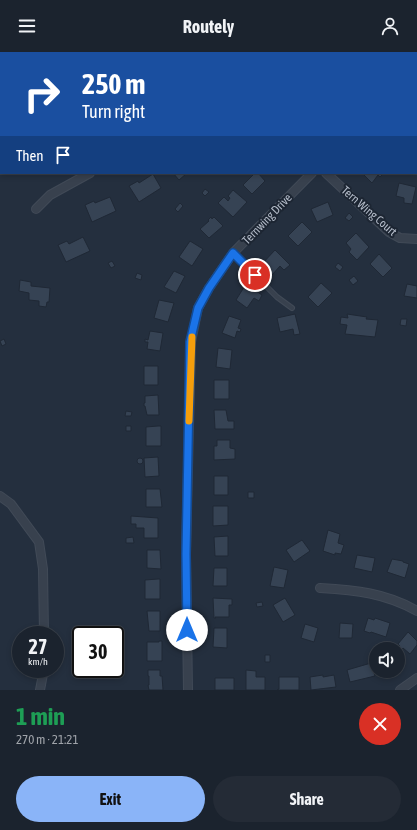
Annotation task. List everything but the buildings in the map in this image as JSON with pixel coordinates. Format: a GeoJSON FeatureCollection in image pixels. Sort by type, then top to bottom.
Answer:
{"type":"FeatureCollection","features":[{"type":"Feature","properties":{"kind":"street"},"geometry":{"type":"LineString","coordinates":[[36,209],[50,195],[88,174]]}},
{"type":"Feature","properties":{"kind":"street","name":"Ternwing Drive"},"geometry":{"type":"LineString","coordinates":[[188,690],[186,554],[190,342],[198,308],[209,288],[233,253],[311,174]]}},
{"type":"Feature","properties":{"kind":"street","name":"Tern Wing Court"},"geometry":{"type":"LineString","coordinates":[[327,174],[389,232],[400,238],[417,239]]}},
{"type":"Feature","properties":{"kind":"street"},"geometry":{"type":"LineString","coordinates":[[0,496],[11,504],[39,542],[43,569],[44,626]]}},
{"type":"Feature","properties":{"kind":"street"},"geometry":{"type":"LineString","coordinates":[[320,588],[354,590],[377,594],[405,604],[417,611]]}},
{"type":"Feature","properties":{"kind":"street"},"geometry":{"type":"LineString","coordinates":[[40,690],[42,678]]}},
{"type":"Feature","properties":{"kind":"street"},"geometry":{"type":"LineString","coordinates":[[400,690],[417,678]]}},
{"type":"Feature","properties":{"kind":"lane"},"geometry":{"type":"LineString","coordinates":[[233,253],[277,297],[292,308]]}},
{"type":"Feature","properties":{"kind":"slow traffic"},"geometry":{"type":"LineString","coordinates":[[189,421],[190,342],[192,337]]}},
{"type":"Feature","properties":{"kind":"route"},"geometry":{"type":"LineString","coordinates":[[187,630],[186,554],[190,342],[198,308],[209,288],[233,253],[255,275]]}}]}
